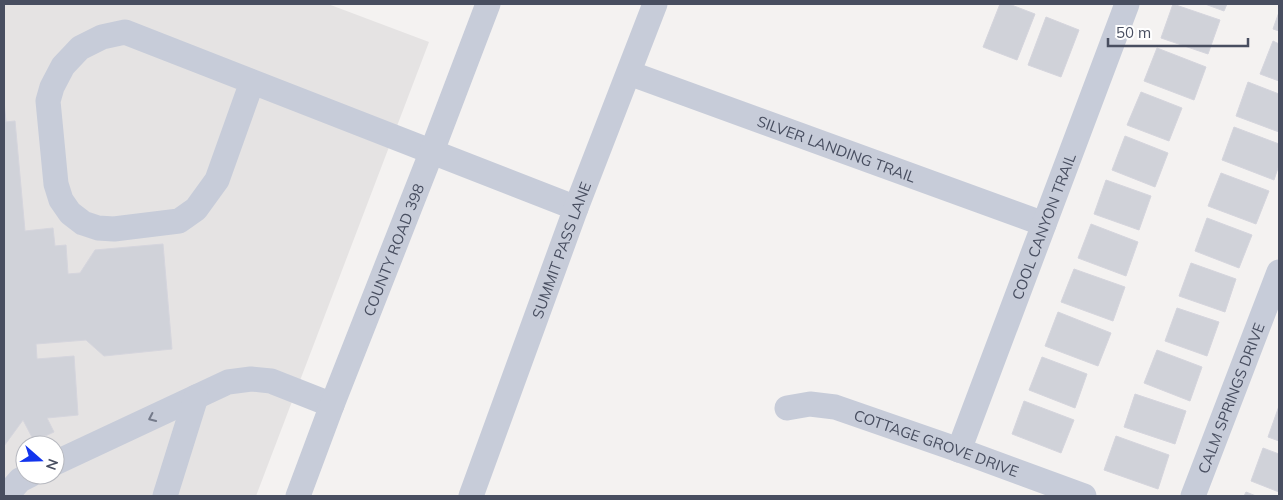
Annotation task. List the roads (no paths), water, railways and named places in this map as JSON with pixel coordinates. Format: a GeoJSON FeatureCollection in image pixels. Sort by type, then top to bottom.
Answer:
{"type":"FeatureCollection","features":[{"type":"Feature","properties":{"kind":"street","name":"COUNTY ROAD 398"},"geometry":{"type":"LineString","coordinates":[[298,496],[488,4]]}},
{"type":"Feature","properties":{"kind":"street","name":"SUMMIT PASS LANE"},"geometry":{"type":"LineString","coordinates":[[471,496],[576,208],[655,4]]}},
{"type":"Feature","properties":{"kind":"street","name":"COOL CANYON TRAIL"},"geometry":{"type":"LineString","coordinates":[[960,450],[1123,5]]}},
{"type":"Feature","properties":{"kind":"street"},"geometry":{"type":"LineString","coordinates":[[252,82],[217,180],[196,209],[179,220],[114,229],[98,228],[83,223],[70,213],[61,200],[56,184],[48,101],[52,87],[63,66],[80,48],[102,37],[125,32],[576,208]]}},
{"type":"Feature","properties":{"kind":"street","name":"SILVER LANDING TRAIL"},"geometry":{"type":"LineString","coordinates":[[629,73],[1044,224]]}},
{"type":"Feature","properties":{"kind":"street","name":"CALM SPRINGS DRIVE"},"geometry":{"type":"LineString","coordinates":[[1193,496],[1279,272]]}},
{"type":"Feature","properties":{"kind":"street"},"geometry":{"type":"LineString","coordinates":[[65,458],[228,382],[251,379],[271,381],[332,405]]}},
{"type":"Feature","properties":{"kind":"street"},"geometry":{"type":"LineString","coordinates":[[165,496],[196,397]]}},
{"type":"Feature","properties":{"kind":"street","name":"COTTAGE GROVE DRIVE"},"geometry":{"type":"LineString","coordinates":[[787,408],[810,404],[835,407],[960,450],[1084,496]]}},
{"type":"Feature","properties":{"kind":"street"},"geometry":{"type":"LineString","coordinates":[[6,496],[16,485]]}}]}
